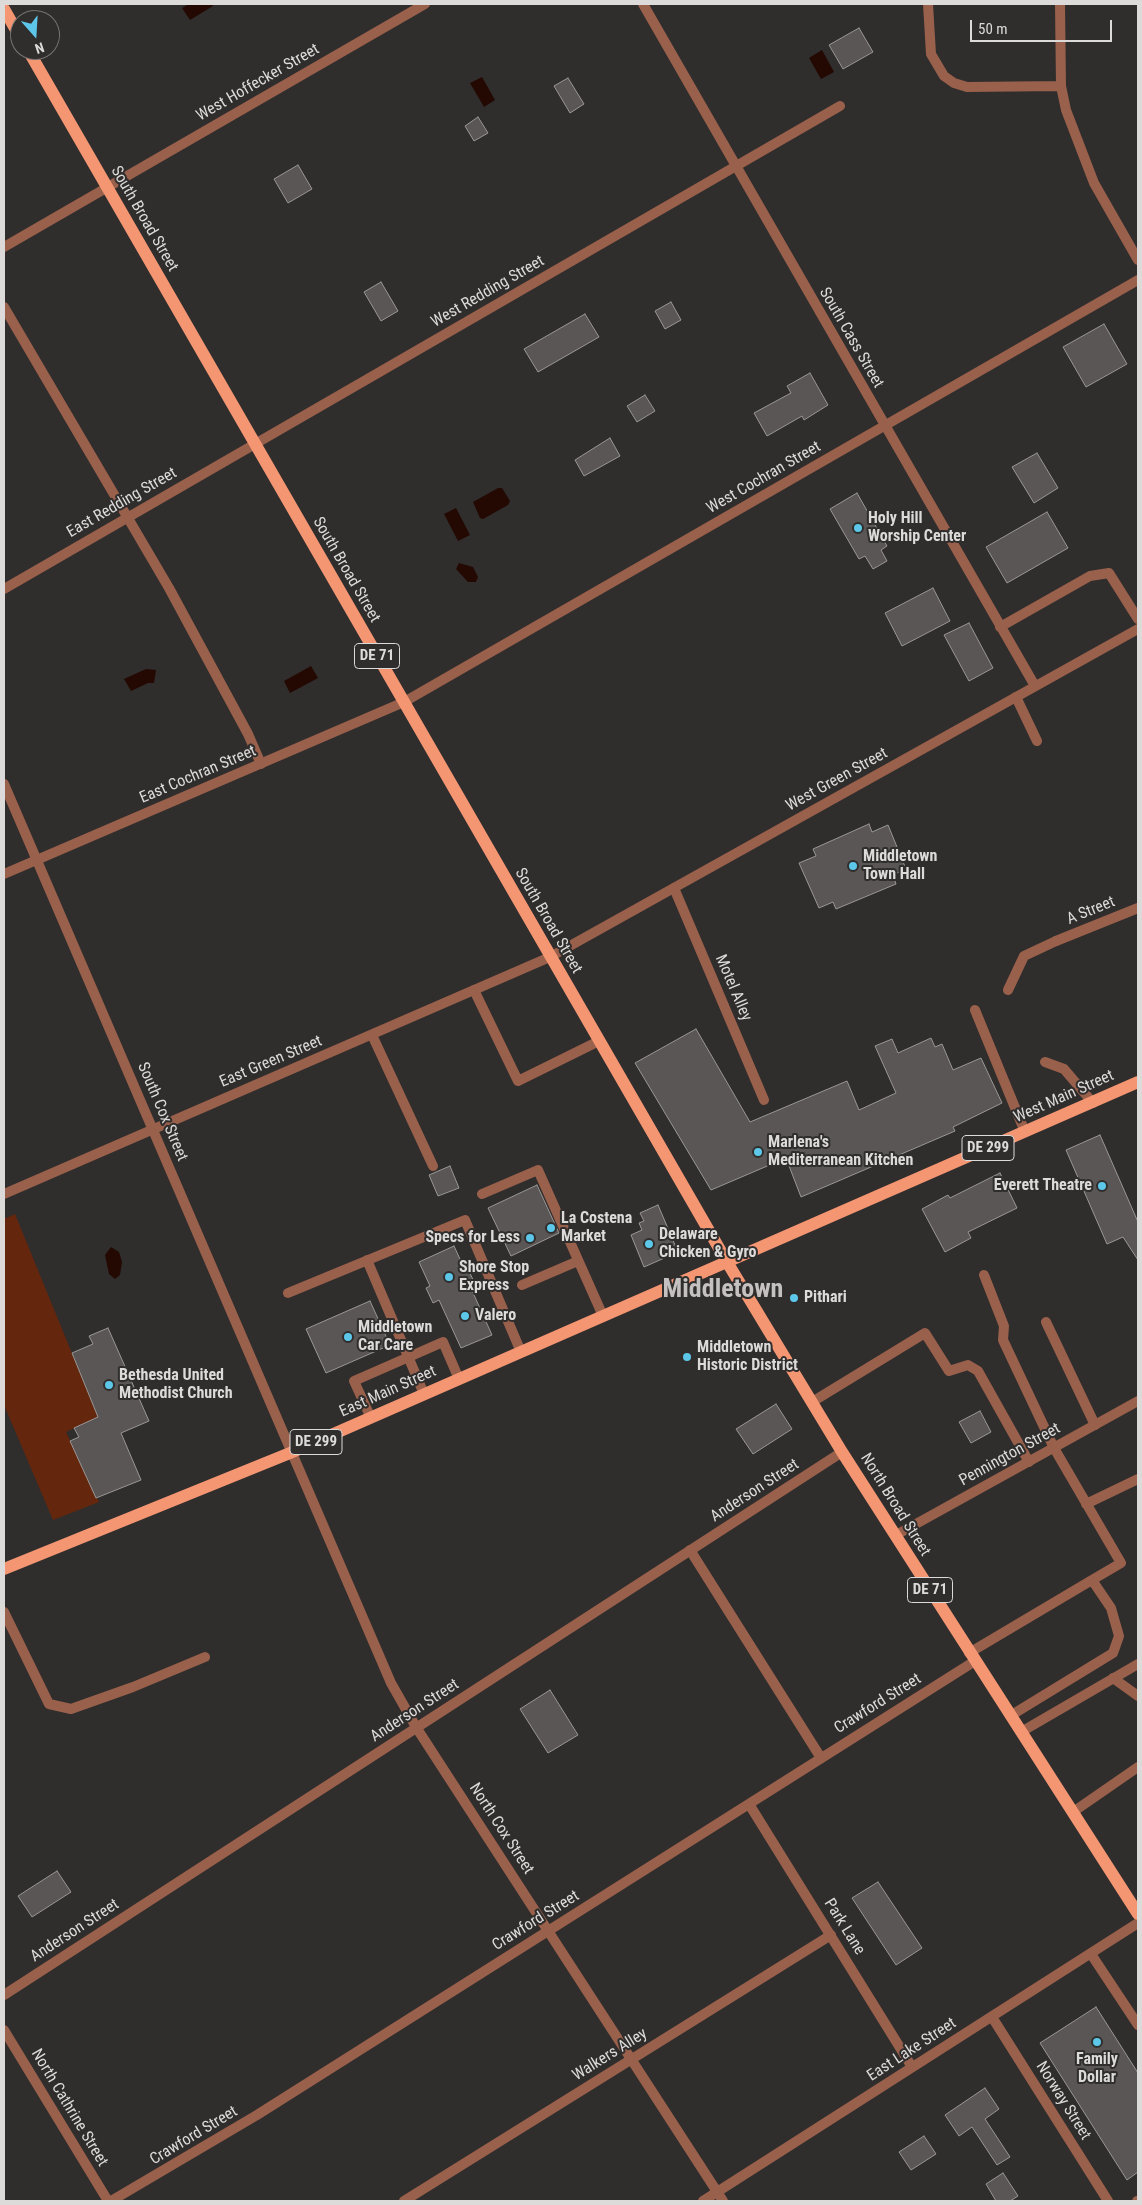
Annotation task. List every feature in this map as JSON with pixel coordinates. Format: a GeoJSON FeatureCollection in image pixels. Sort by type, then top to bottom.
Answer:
{"type":"FeatureCollection","features":[{"type":"Feature","properties":{"kind":"main road","name":"South Broad Street"},"geometry":{"type":"LineString","coordinates":[[34,60],[727,1262]]}},
{"type":"Feature","properties":{"kind":"main road","name":"West Main Street"},"geometry":{"type":"LineString","coordinates":[[727,1262],[1138,1082]]}},
{"type":"Feature","properties":{"kind":"main road","name":"East Main Street"},"geometry":{"type":"LineString","coordinates":[[4,1570],[290,1453],[727,1262]]}},
{"type":"Feature","properties":{"kind":"main road","name":"North Broad Street"},"geometry":{"type":"LineString","coordinates":[[727,1262],[842,1452],[1138,1914]]}},
{"type":"Feature","properties":{"kind":"street","name":"West Hoffecker Street"},"geometry":{"type":"LineString","coordinates":[[4,247],[425,4]]}},
{"type":"Feature","properties":{"kind":"street","name":"South Cass Street"},"geometry":{"type":"LineString","coordinates":[[643,4],[1035,686]]}},
{"type":"Feature","properties":{"kind":"street"},"geometry":{"type":"LineString","coordinates":[[928,4],[931,54],[944,76],[954,83],[967,87],[1061,86]]}},
{"type":"Feature","properties":{"kind":"street"},"geometry":{"type":"LineString","coordinates":[[1060,4],[1061,86],[1078,144],[1094,183],[1138,260]]}},
{"type":"Feature","properties":{"kind":"street","name":"West Redding Street"},"geometry":{"type":"LineString","coordinates":[[255,444],[840,106]]}},
{"type":"Feature","properties":{"kind":"street","name":"West Cochran Street"},"geometry":{"type":"LineString","coordinates":[[404,702],[1138,280]]}},
{"type":"Feature","properties":{"kind":"street"},"geometry":{"type":"LineString","coordinates":[[4,307],[126,518],[169,588],[248,734],[261,764]]}},
{"type":"Feature","properties":{"kind":"street","name":"East Redding Street"},"geometry":{"type":"LineString","coordinates":[[4,588],[255,444]]}},
{"type":"Feature","properties":{"kind":"street"},"geometry":{"type":"LineString","coordinates":[[1000,627],[1090,576],[1109,573],[1138,619]]}},
{"type":"Feature","properties":{"kind":"street","name":"West Green Street"},"geometry":{"type":"LineString","coordinates":[[550,957],[1138,628]]}},
{"type":"Feature","properties":{"kind":"street"},"geometry":{"type":"LineString","coordinates":[[1016,697],[1037,741]]}},
{"type":"Feature","properties":{"kind":"street","name":"East Cochran Street"},"geometry":{"type":"LineString","coordinates":[[4,874],[404,702]]}},
{"type":"Feature","properties":{"kind":"street","name":"South Cox Street"},"geometry":{"type":"LineString","coordinates":[[4,784],[290,1453]]}},
{"type":"Feature","properties":{"kind":"street","name":"Motel Alley"},"geometry":{"type":"LineString","coordinates":[[674,888],[764,1100]]}},
{"type":"Feature","properties":{"kind":"street","name":"A Street"},"geometry":{"type":"LineString","coordinates":[[1008,990],[1024,956],[1138,908]]}},
{"type":"Feature","properties":{"kind":"street","name":"East Green Street"},"geometry":{"type":"LineString","coordinates":[[4,1194],[550,957]]}},
{"type":"Feature","properties":{"kind":"street"},"geometry":{"type":"LineString","coordinates":[[474,990],[518,1081],[599,1041]]}},
{"type":"Feature","properties":{"kind":"street"},"geometry":{"type":"LineString","coordinates":[[975,1010],[1024,1132]]}},
{"type":"Feature","properties":{"kind":"street"},"geometry":{"type":"LineString","coordinates":[[372,1035],[433,1166]]}},
{"type":"Feature","properties":{"kind":"street"},"geometry":{"type":"LineString","coordinates":[[1046,1062],[1064,1069],[1093,1102]]}},
{"type":"Feature","properties":{"kind":"street"},"geometry":{"type":"LineString","coordinates":[[482,1194],[538,1170],[603,1316]]}},
{"type":"Feature","properties":{"kind":"street"},"geometry":{"type":"LineString","coordinates":[[288,1294],[465,1220],[521,1352]]}},
{"type":"Feature","properties":{"kind":"street"},"geometry":{"type":"LineString","coordinates":[[367,1260],[424,1394]]}},
{"type":"Feature","properties":{"kind":"street"},"geometry":{"type":"LineString","coordinates":[[522,1285],[578,1261]]}},
{"type":"Feature","properties":{"kind":"street"},"geometry":{"type":"LineString","coordinates":[[984,1275],[1004,1326],[1003,1340],[1054,1448],[1086,1504],[1138,1479]]}},
{"type":"Feature","properties":{"kind":"street"},"geometry":{"type":"LineString","coordinates":[[1046,1322],[1095,1425]]}},
{"type":"Feature","properties":{"kind":"street"},"geometry":{"type":"LineString","coordinates":[[812,1402],[925,1333],[949,1371],[968,1365],[978,1371],[1029,1462]]}},
{"type":"Feature","properties":{"kind":"street"},"geometry":{"type":"LineString","coordinates":[[371,1418],[354,1381],[443,1342],[459,1379]]}},
{"type":"Feature","properties":{"kind":"street","name":"Pennington Street"},"geometry":{"type":"LineString","coordinates":[[896,1536],[1138,1401]]}},
{"type":"Feature","properties":{"kind":"street","name":"Anderson Street"},"geometry":{"type":"LineString","coordinates":[[4,1995],[842,1452]]}},
{"type":"Feature","properties":{"kind":"street","name":"North Cox Street"},"geometry":{"type":"LineString","coordinates":[[290,1453],[391,1683],[416,1727],[723,2201]]}},
{"type":"Feature","properties":{"kind":"street","name":"Crawford Street"},"geometry":{"type":"LineString","coordinates":[[110,2201],[257,2115],[749,1804],[972,1657],[1092,1580],[1121,1564],[1086,1504]]}},
{"type":"Feature","properties":{"kind":"street"},"geometry":{"type":"LineString","coordinates":[[690,1550],[821,1758]]}},
{"type":"Feature","properties":{"kind":"street"},"geometry":{"type":"LineString","coordinates":[[1010,1716],[1114,1653],[1119,1636],[1111,1608],[1092,1580]]}},
{"type":"Feature","properties":{"kind":"street"},"geometry":{"type":"LineString","coordinates":[[4,1612],[49,1704],[71,1709],[133,1687],[205,1657]]}},
{"type":"Feature","properties":{"kind":"street"},"geometry":{"type":"LineString","coordinates":[[1021,1732],[1138,1664]]}},
{"type":"Feature","properties":{"kind":"street"},"geometry":{"type":"LineString","coordinates":[[1113,1678],[1138,1696]]}},
{"type":"Feature","properties":{"kind":"street"},"geometry":{"type":"LineString","coordinates":[[1073,1812],[1138,1767]]}},
{"type":"Feature","properties":{"kind":"street","name":"Park Lane"},"geometry":{"type":"LineString","coordinates":[[749,1804],[912,2067]]}},
{"type":"Feature","properties":{"kind":"street","name":"East Lake Street"},"geometry":{"type":"LineString","coordinates":[[703,2201],[1138,1924]]}},
{"type":"Feature","properties":{"kind":"street","name":"Walkers Alley"},"geometry":{"type":"LineString","coordinates":[[404,2201],[831,1935]]}},
{"type":"Feature","properties":{"kind":"street"},"geometry":{"type":"LineString","coordinates":[[1090,1954],[1138,2024]]}},
{"type":"Feature","properties":{"kind":"street","name":"Norway Street"},"geometry":{"type":"LineString","coordinates":[[992,2017],[1108,2201]]}},
{"type":"Feature","properties":{"kind":"street","name":"North Cathrine Street"},"geometry":{"type":"LineString","coordinates":[[4,2030],[110,2201]]}},
{"type":"Feature","properties":{"kind":"shaded area"},"geometry":{"type":"Polygon","coordinates":[[[189,4],[212,4],[213,6],[190,20],[182,8],[189,4]]]}},
{"type":"Feature","properties":{"kind":"shaded area"},"geometry":{"type":"Polygon","coordinates":[[[822,50],[834,72],[821,79],[809,58],[822,50]]]}},
{"type":"Feature","properties":{"kind":"shaded area"},"geometry":{"type":"Polygon","coordinates":[[[482,77],[495,100],[484,107],[470,83],[482,77]]]}},
{"type":"Feature","properties":{"kind":"shaded area"},"geometry":{"type":"Polygon","coordinates":[[[498,488],[502,488],[510,501],[508,505],[483,519],[480,518],[473,502],[498,488]]]}},
{"type":"Feature","properties":{"kind":"shaded area"},"geometry":{"type":"Polygon","coordinates":[[[456,508],[470,535],[458,541],[444,514],[456,508]]]}},
{"type":"Feature","properties":{"kind":"shaded area"},"geometry":{"type":"Polygon","coordinates":[[[459,563],[473,567],[478,577],[476,582],[468,582],[456,569],[459,563]]]}},
{"type":"Feature","properties":{"kind":"shaded area"},"geometry":{"type":"Polygon","coordinates":[[[311,666],[318,678],[290,693],[284,681],[311,666]]]}},
{"type":"Feature","properties":{"kind":"shaded area"},"geometry":{"type":"Polygon","coordinates":[[[146,669],[156,670],[154,683],[148,683],[131,691],[124,679],[146,669]]]}},
{"type":"Feature","properties":{"kind":"shaded area"},"geometry":{"type":"Polygon","coordinates":[[[15,1214],[98,1417],[66,1432],[99,1502],[53,1520],[4,1405],[4,1219],[15,1214]]]}},
{"type":"Feature","properties":{"kind":"shaded area"},"geometry":{"type":"Polygon","coordinates":[[[111,1247],[119,1252],[122,1262],[120,1275],[115,1279],[109,1274],[105,1255],[111,1247]]]}},
{"type":"Feature","properties":{"kind":"building"},"geometry":{"type":"Polygon","coordinates":[[[859,28],[873,52],[843,69],[829,45],[859,28]]]}},
{"type":"Feature","properties":{"kind":"building"},"geometry":{"type":"Polygon","coordinates":[[[568,78],[584,104],[570,113],[554,86],[568,78]]]}},
{"type":"Feature","properties":{"kind":"building"},"geometry":{"type":"Polygon","coordinates":[[[478,117],[488,133],[474,141],[465,126],[478,117]]]}},
{"type":"Feature","properties":{"kind":"building"},"geometry":{"type":"Polygon","coordinates":[[[298,165],[312,189],[288,203],[274,179],[298,165]]]}},
{"type":"Feature","properties":{"kind":"building"},"geometry":{"type":"Polygon","coordinates":[[[381,282],[398,311],[381,321],[364,292],[381,282]]]}},
{"type":"Feature","properties":{"kind":"building"},"geometry":{"type":"Polygon","coordinates":[[[671,302],[681,320],[665,329],[655,311],[671,302]]]}},
{"type":"Feature","properties":{"kind":"building"},"geometry":{"type":"Polygon","coordinates":[[[585,314],[599,337],[538,372],[524,349],[585,314]]]}},
{"type":"Feature","properties":{"kind":"building"},"geometry":{"type":"Polygon","coordinates":[[[1104,324],[1127,364],[1086,387],[1063,347],[1104,324]]]}},
{"type":"Feature","properties":{"kind":"building"},"geometry":{"type":"Polygon","coordinates":[[[810,373],[828,405],[804,420],[802,416],[767,436],[754,413],[791,393],[787,386],[810,373]]]}},
{"type":"Feature","properties":{"kind":"building"},"geometry":{"type":"Polygon","coordinates":[[[645,395],[655,411],[637,422],[627,406],[645,395]]]}},
{"type":"Feature","properties":{"kind":"building"},"geometry":{"type":"Polygon","coordinates":[[[610,438],[620,456],[584,476],[575,460],[610,438]]]}},
{"type":"Feature","properties":{"kind":"building"},"geometry":{"type":"Polygon","coordinates":[[[1037,453],[1058,488],[1034,503],[1012,467],[1037,453]]]}},
{"type":"Feature","properties":{"kind":"building","name":"Holy Hill Worship Center"},"geometry":{"type":"Polygon","coordinates":[[[857,493],[887,546],[881,550],[887,561],[873,569],[865,556],[859,559],[830,509],[857,493]]]}},
{"type":"Feature","properties":{"kind":"building"},"geometry":{"type":"Polygon","coordinates":[[[1047,512],[1068,548],[1007,583],[986,547],[1047,512]]]}},
{"type":"Feature","properties":{"kind":"building"},"geometry":{"type":"Polygon","coordinates":[[[933,588],[950,621],[902,646],[885,613],[933,588]]]}},
{"type":"Feature","properties":{"kind":"building"},"geometry":{"type":"Polygon","coordinates":[[[969,623],[993,668],[969,681],[944,635],[969,623]]]}},
{"type":"Feature","properties":{"kind":"building","name":"Middletown Town Hall"},"geometry":{"type":"Polygon","coordinates":[[[869,824],[872,832],[888,825],[906,869],[893,875],[896,884],[836,909],[833,902],[819,908],[799,863],[816,856],[813,849],[869,824]]]}},
{"type":"Feature","properties":{"kind":"building"},"geometry":{"type":"Polygon","coordinates":[[[696,1029],[750,1122],[847,1081],[859,1110],[896,1093],[875,1046],[892,1039],[898,1053],[931,1038],[935,1047],[942,1044],[953,1070],[981,1058],[1002,1103],[953,1127],[955,1131],[801,1197],[786,1158],[711,1190],[635,1063],[696,1029]]]}},
{"type":"Feature","properties":{"kind":"building","name":"Everett Theatre"},"geometry":{"type":"Polygon","coordinates":[[[1100,1135],[1138,1222],[1138,1260],[1123,1237],[1107,1244],[1066,1150],[1100,1135]]]}},
{"type":"Feature","properties":{"kind":"building"},"geometry":{"type":"Polygon","coordinates":[[[450,1166],[459,1188],[438,1196],[429,1175],[450,1166]]]}},
{"type":"Feature","properties":{"kind":"building"},"geometry":{"type":"Polygon","coordinates":[[[1000,1173],[1017,1208],[968,1232],[971,1238],[945,1252],[922,1209],[948,1195],[950,1198],[1000,1173]]]}},
{"type":"Feature","properties":{"kind":"building"},"geometry":{"type":"Polygon","coordinates":[[[537,1185],[559,1233],[511,1256],[488,1208],[537,1185]]]}},
{"type":"Feature","properties":{"kind":"building"},"geometry":{"type":"Polygon","coordinates":[[[658,1205],[678,1252],[644,1267],[631,1235],[642,1230],[639,1223],[644,1221],[640,1213],[658,1205]]]}},
{"type":"Feature","properties":{"kind":"building"},"geometry":{"type":"Polygon","coordinates":[[[454,1246],[465,1270],[468,1269],[475,1284],[470,1286],[492,1335],[461,1348],[439,1300],[433,1303],[426,1288],[430,1286],[419,1262],[454,1246]]]}},
{"type":"Feature","properties":{"kind":"building","name":"Middletown Car Care"},"geometry":{"type":"Polygon","coordinates":[[[370,1301],[390,1345],[326,1373],[306,1329],[370,1301]]]}},
{"type":"Feature","properties":{"kind":"building","name":"Bethesda United Methodist Church"},"geometry":{"type":"Polygon","coordinates":[[[108,1328],[149,1421],[121,1433],[141,1480],[96,1498],[70,1441],[79,1437],[74,1428],[98,1417],[72,1353],[93,1344],[89,1336],[108,1328]]]}},
{"type":"Feature","properties":{"kind":"building"},"geometry":{"type":"Polygon","coordinates":[[[776,1404],[792,1429],[753,1454],[736,1429],[776,1404]]]}},
{"type":"Feature","properties":{"kind":"building"},"geometry":{"type":"Polygon","coordinates":[[[980,1411],[991,1432],[971,1443],[959,1422],[980,1411]]]}},
{"type":"Feature","properties":{"kind":"building"},"geometry":{"type":"Polygon","coordinates":[[[550,1690],[578,1735],[548,1753],[520,1709],[550,1690]]]}},
{"type":"Feature","properties":{"kind":"building"},"geometry":{"type":"Polygon","coordinates":[[[57,1871],[71,1892],[32,1917],[18,1896],[57,1871]]]}},
{"type":"Feature","properties":{"kind":"building"},"geometry":{"type":"Polygon","coordinates":[[[878,1882],[922,1948],[896,1965],[852,1898],[878,1882]]]}},
{"type":"Feature","properties":{"kind":"building"},"geometry":{"type":"Polygon","coordinates":[[[1096,2007],[1138,2073],[1138,2172],[1127,2180],[1040,2043],[1096,2007]]]}},
{"type":"Feature","properties":{"kind":"building"},"geometry":{"type":"Polygon","coordinates":[[[985,2088],[999,2109],[985,2119],[1010,2157],[997,2165],[972,2127],[959,2136],[945,2115],[985,2088]]]}},
{"type":"Feature","properties":{"kind":"building"},"geometry":{"type":"Polygon","coordinates":[[[924,2136],[936,2154],[911,2170],[899,2152],[924,2136]]]}},
{"type":"Feature","properties":{"kind":"building"},"geometry":{"type":"Polygon","coordinates":[[[1003,2173],[1018,2196],[1010,2201],[996,2201],[986,2184],[1003,2173]]]}},
{"type":"Feature","properties":{"kind":"place","name":"Holy Hill Worship Center"},"geometry":{"type":"Point","coordinates":[858,528]}},
{"type":"Feature","properties":{"kind":"place","name":"Middletown Town Hall"},"geometry":{"type":"Point","coordinates":[853,866]}},
{"type":"Feature","properties":{"kind":"place","name":"Marlena's Mediterranean Kitchen"},"geometry":{"type":"Point","coordinates":[758,1152]}},
{"type":"Feature","properties":{"kind":"place","name":"Everett Theatre"},"geometry":{"type":"Point","coordinates":[1102,1186]}},
{"type":"Feature","properties":{"kind":"place","name":"La Costena Market"},"geometry":{"type":"Point","coordinates":[551,1228]}},
{"type":"Feature","properties":{"kind":"place","name":"Specs for Less"},"geometry":{"type":"Point","coordinates":[530,1238]}},
{"type":"Feature","properties":{"kind":"place","name":"Delaware Chicken & Gyro"},"geometry":{"type":"Point","coordinates":[649,1244]}},
{"type":"Feature","properties":{"kind":"place","name":"Shore Stop Express"},"geometry":{"type":"Point","coordinates":[449,1277]}},
{"type":"Feature","properties":{"kind":"place","name":"Pithari"},"geometry":{"type":"Point","coordinates":[794,1298]}},
{"type":"Feature","properties":{"kind":"place","name":"Valero"},"geometry":{"type":"Point","coordinates":[465,1316]}},
{"type":"Feature","properties":{"kind":"place","name":"Middletown Car Care"},"geometry":{"type":"Point","coordinates":[348,1337]}},
{"type":"Feature","properties":{"kind":"place","name":"Middletown Historic District"},"geometry":{"type":"Point","coordinates":[687,1357]}},
{"type":"Feature","properties":{"kind":"place","name":"Bethesda United Methodist Church"},"geometry":{"type":"Point","coordinates":[109,1385]}},
{"type":"Feature","properties":{"kind":"place","name":"Family Dollar"},"geometry":{"type":"Point","coordinates":[1097,2042]}},
{"type":"Feature","properties":{"kind":"district","name":"Middletown"},"geometry":{"type":"Point","coordinates":[723,1290]}}]}
